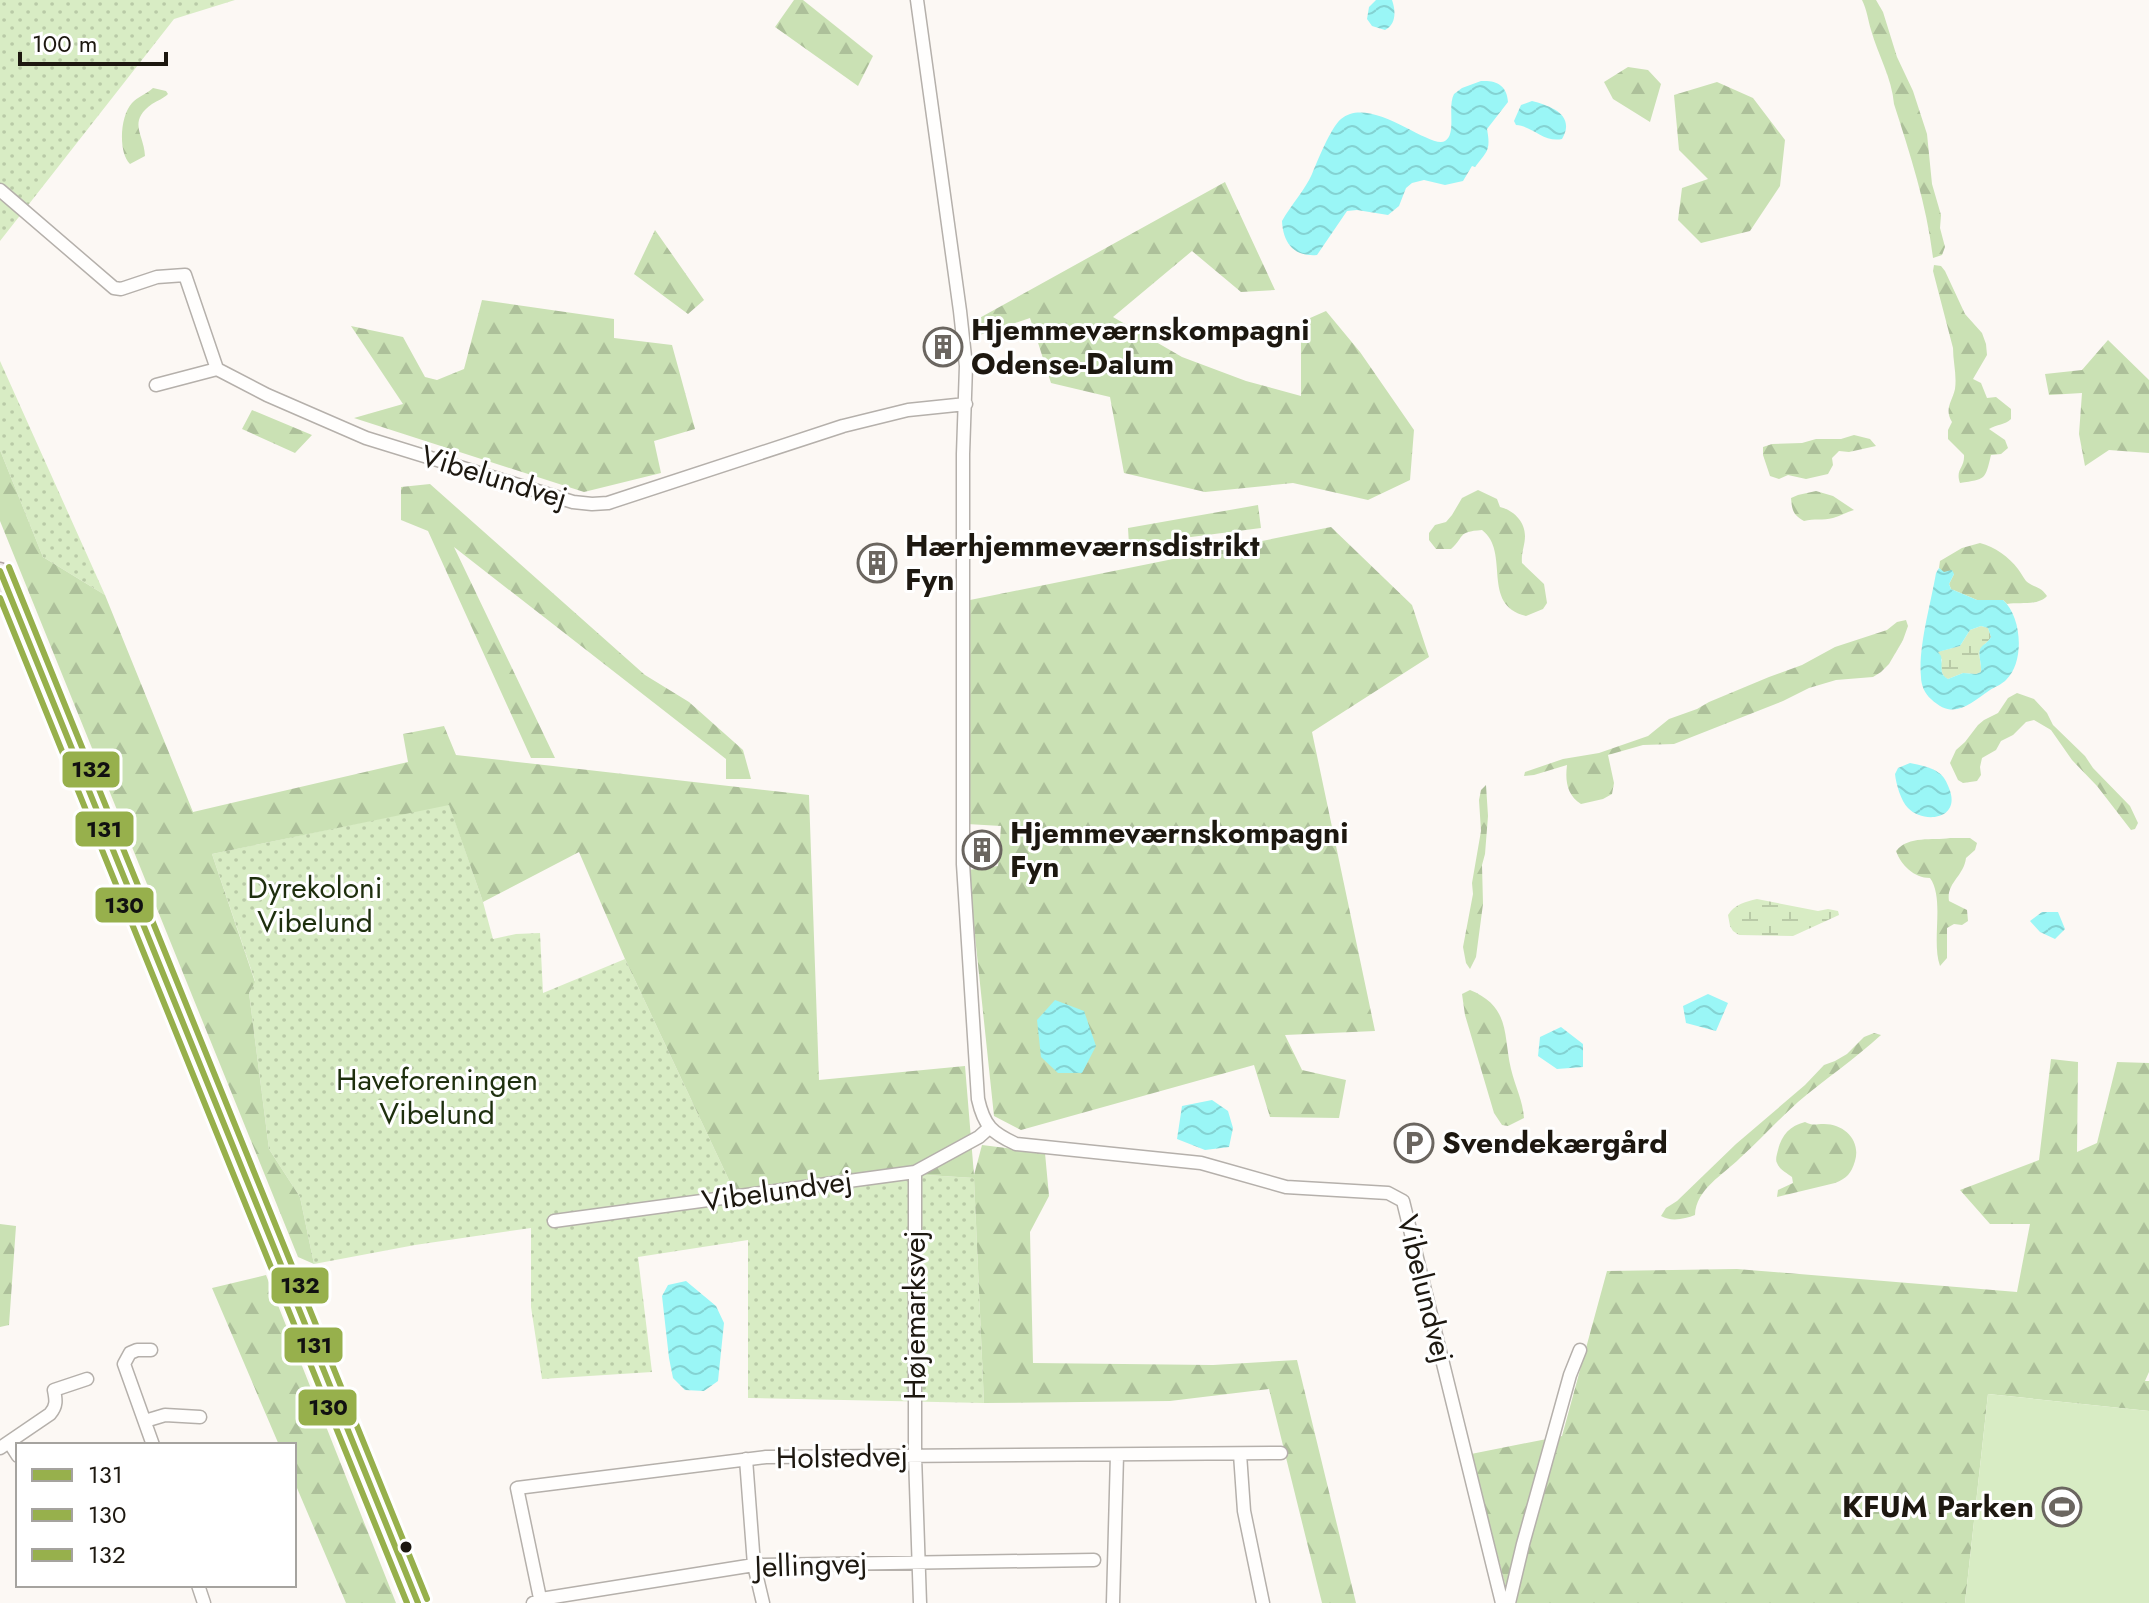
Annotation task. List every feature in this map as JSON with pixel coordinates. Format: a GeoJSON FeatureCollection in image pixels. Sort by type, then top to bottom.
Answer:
{"type":"FeatureCollection","features":[{"type":"Feature","properties":{"kind":"main road"},"geometry":{"type":"LineString","coordinates":[[0,571],[418,1603]]}},
{"type":"Feature","properties":{"kind":"street"},"geometry":{"type":"LineString","coordinates":[[917,0],[966,366],[963,454],[963,864],[978,1099],[981,1116],[989,1128]]}},
{"type":"Feature","properties":{"kind":"street"},"geometry":{"type":"LineString","coordinates":[[0,190],[114,288],[121,289],[157,277],[185,275],[217,369],[156,385]]}},
{"type":"Feature","properties":{"kind":"street","name":"Vibelundvej"},"geometry":{"type":"LineString","coordinates":[[217,369],[267,395],[366,438],[573,502],[592,504],[625,498],[843,426],[892,413],[966,404]]}},
{"type":"Feature","properties":{"kind":"street","name":"Vibelundvej"},"geometry":{"type":"LineString","coordinates":[[554,1221],[915,1172],[979,1137],[989,1128],[1016,1144],[1201,1163],[1286,1187],[1388,1193],[1403,1201],[1502,1603]]}},
{"type":"Feature","properties":{"kind":"street","name":"Højemarksvej"},"geometry":{"type":"LineString","coordinates":[[915,1172],[915,1456],[920,1603]]}},
{"type":"Feature","properties":{"kind":"street"},"geometry":{"type":"LineString","coordinates":[[151,1350],[130,1353],[124,1364],[152,1443]]}},
{"type":"Feature","properties":{"kind":"street"},"geometry":{"type":"LineString","coordinates":[[1509,1603],[1570,1375],[1580,1350]]}},
{"type":"Feature","properties":{"kind":"street"},"geometry":{"type":"LineString","coordinates":[[4,1445],[55,1409],[54,1390],[87,1379]]}},
{"type":"Feature","properties":{"kind":"street"},"geometry":{"type":"LineString","coordinates":[[145,1421],[165,1415],[200,1417]]}},
{"type":"Feature","properties":{"kind":"street","name":"Holstedvej"},"geometry":{"type":"LineString","coordinates":[[538,1602],[517,1488],[746,1459],[1281,1453]]}},
{"type":"Feature","properties":{"kind":"street"},"geometry":{"type":"LineString","coordinates":[[1240,1454],[1244,1511],[1263,1603]]}},
{"type":"Feature","properties":{"kind":"street"},"geometry":{"type":"LineString","coordinates":[[1113,1603],[1117,1455]]}},
{"type":"Feature","properties":{"kind":"street"},"geometry":{"type":"LineString","coordinates":[[746,1459],[754,1565],[763,1603]]}},
{"type":"Feature","properties":{"kind":"street","name":"Jellingvej"},"geometry":{"type":"LineString","coordinates":[[538,1602],[754,1565],[1094,1560]]}},
{"type":"Feature","properties":{"kind":"green space"},"geometry":{"type":"Polygon","coordinates":[[[0,0],[235,0],[174,19],[0,241],[0,0]]]}},
{"type":"Feature","properties":{"kind":"green space"},"geometry":{"type":"Polygon","coordinates":[[[794,0],[803,0],[873,56],[858,86],[775,27],[794,0]]]}},
{"type":"Feature","properties":{"kind":"green space"},"geometry":{"type":"Polygon","coordinates":[[[1862,0],[1876,0],[1883,12],[1927,134],[1932,184],[1941,215],[1940,228],[1945,247],[1942,255],[1933,258],[1927,219],[1891,85],[1862,0]]]}},
{"type":"Feature","properties":{"kind":"green space"},"geometry":{"type":"Polygon","coordinates":[[[1628,67],[1648,70],[1661,84],[1650,122],[1613,99],[1604,82],[1628,67]]]}},
{"type":"Feature","properties":{"kind":"green space"},"geometry":{"type":"Polygon","coordinates":[[[1717,82],[1753,98],[1785,140],[1780,186],[1750,231],[1701,243],[1678,220],[1682,188],[1708,179],[1679,150],[1674,95],[1717,82]]]}},
{"type":"Feature","properties":{"kind":"green space"},"geometry":{"type":"Polygon","coordinates":[[[153,88],[168,94],[144,110],[140,117],[145,156],[130,164],[122,143],[125,116],[134,101],[153,88]]]}},
{"type":"Feature","properties":{"kind":"green space"},"geometry":{"type":"Polygon","coordinates":[[[1225,182],[1275,290],[1241,292],[1192,251],[1113,317],[1182,357],[1246,381],[1301,396],[1301,322],[1326,311],[1360,352],[1414,430],[1410,480],[1368,500],[1293,483],[1205,492],[1124,473],[1110,397],[1051,383],[1030,318],[977,336],[974,321],[1225,182]]]}},
{"type":"Feature","properties":{"kind":"green space"},"geometry":{"type":"Polygon","coordinates":[[[655,230],[704,300],[688,314],[634,274],[655,230]]]}},
{"type":"Feature","properties":{"kind":"green space"},"geometry":{"type":"Polygon","coordinates":[[[1934,265],[1941,266],[1945,271],[1965,314],[1982,333],[1986,344],[1987,355],[1973,379],[1981,383],[1987,398],[1996,397],[2011,409],[2011,419],[1989,429],[2005,440],[2008,448],[2001,454],[1991,455],[1983,477],[1960,483],[1964,455],[1948,439],[1952,422],[1949,409],[1955,389],[1953,348],[1934,265]]]}},
{"type":"Feature","properties":{"kind":"green space"},"geometry":{"type":"Polygon","coordinates":[[[482,300],[614,319],[614,338],[672,345],[695,429],[654,441],[661,473],[584,492],[354,418],[403,404],[351,326],[403,337],[425,377],[437,380],[464,369],[482,300]]]}},
{"type":"Feature","properties":{"kind":"green space"},"geometry":{"type":"Polygon","coordinates":[[[2108,340],[2149,380],[2149,453],[2109,450],[2085,466],[2079,434],[2082,393],[2049,395],[2045,374],[2082,370],[2108,340]]]}},
{"type":"Feature","properties":{"kind":"green space"},"geometry":{"type":"Polygon","coordinates":[[[0,361],[105,595],[43,557],[0,450],[0,361]]]}},
{"type":"Feature","properties":{"kind":"green space"},"geometry":{"type":"Polygon","coordinates":[[[252,410],[312,435],[295,453],[242,429],[252,410]]]}},
{"type":"Feature","properties":{"kind":"green space"},"geometry":{"type":"Polygon","coordinates":[[[1854,435],[1870,439],[1876,446],[1839,451],[1832,458],[1833,465],[1828,474],[1806,479],[1788,475],[1779,479],[1770,476],[1763,447],[1854,435]]]}},
{"type":"Feature","properties":{"kind":"green space"},"geometry":{"type":"Polygon","coordinates":[[[0,450],[43,557],[105,595],[193,812],[408,762],[403,734],[444,726],[456,755],[809,795],[819,1080],[965,1066],[974,1175],[982,1145],[1045,1153],[1049,1196],[1030,1232],[1033,1363],[1213,1365],[1297,1360],[1356,1603],[1322,1603],[1269,1389],[1170,1401],[984,1403],[974,1178],[895,1173],[736,1195],[625,959],[579,852],[483,902],[449,805],[212,854],[255,982],[249,993],[269,1149],[300,1197],[314,1264],[298,1257],[0,521],[0,450]]]}},
{"type":"Feature","properties":{"kind":"green space"},"geometry":{"type":"Polygon","coordinates":[[[430,484],[645,675],[689,702],[743,750],[751,779],[726,779],[726,759],[454,547],[555,758],[531,758],[428,531],[401,520],[401,487],[430,484]]]}},
{"type":"Feature","properties":{"kind":"green space"},"geometry":{"type":"Polygon","coordinates":[[[1478,490],[1497,499],[1500,507],[1521,521],[1525,536],[1522,563],[1544,584],[1547,603],[1543,609],[1526,616],[1512,610],[1504,601],[1495,551],[1482,530],[1465,533],[1451,549],[1436,549],[1429,540],[1429,533],[1435,525],[1446,522],[1462,498],[1478,490]]]}},
{"type":"Feature","properties":{"kind":"green space"},"geometry":{"type":"Polygon","coordinates":[[[1816,491],[1833,496],[1854,510],[1829,519],[1804,521],[1797,517],[1791,498],[1816,491]]]}},
{"type":"Feature","properties":{"kind":"green space"},"geometry":{"type":"Polygon","coordinates":[[[1258,505],[1261,528],[1129,545],[1128,528],[1258,505]]]}},
{"type":"Feature","properties":{"kind":"green space"},"geometry":{"type":"Polygon","coordinates":[[[1331,527],[1412,605],[1429,657],[1312,732],[1375,1031],[1285,1035],[1302,1070],[1346,1080],[1339,1118],[1270,1117],[1254,1065],[1021,1130],[994,1116],[968,870],[998,866],[1001,826],[967,824],[970,600],[1331,527]]]}},
{"type":"Feature","properties":{"kind":"green space"},"geometry":{"type":"Polygon","coordinates":[[[1980,543],[2006,557],[2026,581],[2047,596],[2034,602],[2007,604],[2003,600],[1977,600],[1951,589],[1949,584],[1954,574],[1943,572],[1939,568],[1940,561],[1962,548],[1980,543]]]}},
{"type":"Feature","properties":{"kind":"green space"},"geometry":{"type":"Polygon","coordinates":[[[1906,620],[1908,626],[1903,640],[1889,664],[1873,677],[1836,680],[1809,688],[1674,744],[1643,745],[1608,755],[1614,783],[1612,794],[1603,799],[1581,804],[1576,800],[1568,787],[1567,765],[1524,776],[1525,772],[1563,759],[1599,753],[1648,736],[1669,719],[1802,665],[1835,647],[1887,630],[1897,622],[1906,620]]]}},
{"type":"Feature","properties":{"kind":"green space"},"geometry":{"type":"Polygon","coordinates":[[[1981,626],[1988,628],[1991,637],[1980,650],[1981,672],[1963,673],[1948,679],[1944,677],[1940,667],[1942,660],[1937,652],[1960,646],[1970,630],[1981,626]]]}},
{"type":"Feature","properties":{"kind":"green space"},"geometry":{"type":"Polygon","coordinates":[[[2017,693],[2034,699],[2053,725],[2130,806],[2138,823],[2135,829],[2131,830],[2051,730],[2034,720],[2026,722],[2013,735],[2001,741],[1996,750],[1982,758],[1981,775],[1977,781],[1963,783],[1958,780],[1950,763],[1956,750],[1978,725],[1998,713],[2008,698],[2017,693]]]}},
{"type":"Feature","properties":{"kind":"green space"},"geometry":{"type":"Polygon","coordinates":[[[1486,785],[1488,816],[1482,865],[1483,904],[1476,957],[1470,969],[1463,947],[1481,831],[1479,800],[1481,790],[1486,785]]]}},
{"type":"Feature","properties":{"kind":"green space","name":"Haveforeningen Vibelund"},"geometry":{"type":"Polygon","coordinates":[[[449,804],[493,939],[540,933],[543,993],[625,959],[736,1195],[895,1173],[974,1178],[984,1403],[748,1398],[748,1240],[638,1257],[652,1372],[542,1379],[531,1307],[531,1228],[314,1264],[300,1197],[269,1149],[249,993],[255,981],[212,854],[449,804]]]}},
{"type":"Feature","properties":{"kind":"green space"},"geometry":{"type":"Polygon","coordinates":[[[1970,838],[1977,843],[1975,850],[1966,858],[1949,895],[1949,901],[1967,910],[1968,921],[1947,928],[1947,958],[1940,966],[1934,887],[1930,878],[1909,870],[1896,851],[1914,841],[1970,838]]]}},
{"type":"Feature","properties":{"kind":"green space"},"geometry":{"type":"Polygon","coordinates":[[[1757,899],[1818,911],[1828,909],[1838,911],[1839,915],[1793,936],[1739,935],[1730,926],[1728,915],[1744,902],[1757,899]]]}},
{"type":"Feature","properties":{"kind":"green space"},"geometry":{"type":"Polygon","coordinates":[[[1470,990],[1493,1005],[1503,1023],[1524,1118],[1508,1126],[1502,1125],[1494,1113],[1465,1015],[1462,994],[1470,990]]]}},
{"type":"Feature","properties":{"kind":"green space"},"geometry":{"type":"Polygon","coordinates":[[[1874,1033],[1881,1035],[1798,1102],[1705,1190],[1695,1215],[1678,1219],[1661,1216],[1666,1208],[1824,1065],[1847,1054],[1864,1037],[1874,1033]]]}},
{"type":"Feature","properties":{"kind":"green space"},"geometry":{"type":"Polygon","coordinates":[[[2051,1059],[2078,1062],[2077,1152],[2097,1143],[2117,1062],[2149,1063],[2149,1372],[2145,1381],[2149,1381],[2149,1411],[1988,1394],[1965,1603],[1510,1603],[1471,1454],[1562,1436],[1607,1271],[1737,1269],[2017,1292],[2030,1224],[1990,1224],[1960,1190],[2039,1160],[2051,1059]]]}},
{"type":"Feature","properties":{"kind":"green space"},"geometry":{"type":"Polygon","coordinates":[[[1805,1122],[1845,1130],[1856,1147],[1853,1165],[1848,1175],[1835,1183],[1777,1197],[1778,1190],[1793,1183],[1792,1177],[1776,1162],[1780,1144],[1787,1132],[1805,1122]]]}},
{"type":"Feature","properties":{"kind":"green space"},"geometry":{"type":"Polygon","coordinates":[[[0,1224],[16,1226],[9,1325],[0,1327],[0,1224]]]}},
{"type":"Feature","properties":{"kind":"green space"},"geometry":{"type":"Polygon","coordinates":[[[266,1275],[396,1603],[346,1603],[296,1486],[296,1443],[278,1443],[212,1288],[266,1275]]]}},
{"type":"Feature","properties":{"kind":"green space","name":"KFUM Parken"},"geometry":{"type":"Polygon","coordinates":[[[1988,1394],[2149,1411],[2149,1603],[1965,1603],[1988,1394]]]}},
{"type":"Feature","properties":{"kind":"water"},"geometry":{"type":"Polygon","coordinates":[[[1376,0],[1392,0],[1393,21],[1385,30],[1372,26],[1367,19],[1369,7],[1376,0]]]}},
{"type":"Feature","properties":{"kind":"water"},"geometry":{"type":"Polygon","coordinates":[[[1481,81],[1500,85],[1508,102],[1487,129],[1485,154],[1475,167],[1472,166],[1463,181],[1445,185],[1424,180],[1412,183],[1406,188],[1399,206],[1388,215],[1347,211],[1317,255],[1302,254],[1291,247],[1282,221],[1309,180],[1341,119],[1353,113],[1368,113],[1437,142],[1445,141],[1450,133],[1454,94],[1481,81]]]}},
{"type":"Feature","properties":{"kind":"water"},"geometry":{"type":"Polygon","coordinates":[[[1532,101],[1554,109],[1564,118],[1566,131],[1562,139],[1550,139],[1516,125],[1514,121],[1521,105],[1532,101]]]}},
{"type":"Feature","properties":{"kind":"water"},"geometry":{"type":"Polygon","coordinates":[[[1939,568],[1944,572],[1952,570],[1951,589],[1977,600],[2003,600],[2014,617],[2019,640],[2016,662],[2006,680],[1968,705],[1954,710],[1939,706],[1931,699],[1921,680],[1923,639],[1939,568]],[[1981,626],[1970,630],[1960,646],[1938,652],[1945,677],[1981,672],[1981,647],[1991,637],[1988,628],[1981,626]]]}},
{"type":"Feature","properties":{"kind":"water"},"geometry":{"type":"Polygon","coordinates":[[[1910,763],[1933,769],[1944,778],[1952,799],[1946,813],[1923,816],[1905,805],[1895,774],[1898,768],[1910,763]]]}},
{"type":"Feature","properties":{"kind":"water"},"geometry":{"type":"Polygon","coordinates":[[[2042,912],[2058,912],[2065,929],[2055,939],[2040,932],[2030,921],[2042,912]]]}},
{"type":"Feature","properties":{"kind":"water"},"geometry":{"type":"Polygon","coordinates":[[[1708,994],[1728,1003],[1716,1031],[1686,1023],[1683,1006],[1708,994]]]}},
{"type":"Feature","properties":{"kind":"water"},"geometry":{"type":"Polygon","coordinates":[[[1055,1000],[1084,1011],[1096,1046],[1082,1073],[1058,1073],[1041,1057],[1037,1020],[1055,1000]]]}},
{"type":"Feature","properties":{"kind":"water"},"geometry":{"type":"Polygon","coordinates":[[[1561,1027],[1583,1044],[1583,1067],[1557,1069],[1538,1056],[1540,1037],[1561,1027]]]}},
{"type":"Feature","properties":{"kind":"water"},"geometry":{"type":"Polygon","coordinates":[[[1212,1100],[1228,1111],[1233,1128],[1229,1147],[1205,1150],[1177,1139],[1182,1106],[1212,1100]]]}},
{"type":"Feature","properties":{"kind":"water"},"geometry":{"type":"Polygon","coordinates":[[[686,1281],[716,1306],[724,1323],[718,1381],[704,1391],[685,1390],[673,1378],[669,1358],[662,1296],[668,1285],[686,1281]]]}},
{"type":"Feature","properties":{"kind":"transit line","name":"132"},"geometry":{"type":"LineString","coordinates":[[9,567],[427,1599]]}},
{"type":"Feature","properties":{"kind":"transit line","name":"131"},"geometry":{"type":"LineString","coordinates":[[0,571],[418,1603]]}},
{"type":"Feature","properties":{"kind":"transit line","name":"130"},"geometry":{"type":"LineString","coordinates":[[0,598],[407,1603]]}},
{"type":"Feature","properties":{"kind":"place","name":"Hjemmeværnskompagni Odense-Dalum"},"geometry":{"type":"Point","coordinates":[943,347]}},
{"type":"Feature","properties":{"kind":"place","name":"Hærhjemmeværnsdistrikt Fyn"},"geometry":{"type":"Point","coordinates":[877,563]}},
{"type":"Feature","properties":{"kind":"place","name":"Hjemmeværnskompagni Fyn"},"geometry":{"type":"Point","coordinates":[982,850]}},
{"type":"Feature","properties":{"kind":"place","name":"Svendekærgård"},"geometry":{"type":"Point","coordinates":[1414,1143]}},
{"type":"Feature","properties":{"kind":"place","name":"KFUM Parken"},"geometry":{"type":"Point","coordinates":[2062,1507]}},
{"type":"Feature","properties":{"kind":"park label","name":"Dyrekoloni Vibelund"},"geometry":{"type":"Point","coordinates":[315,905]}}]}
